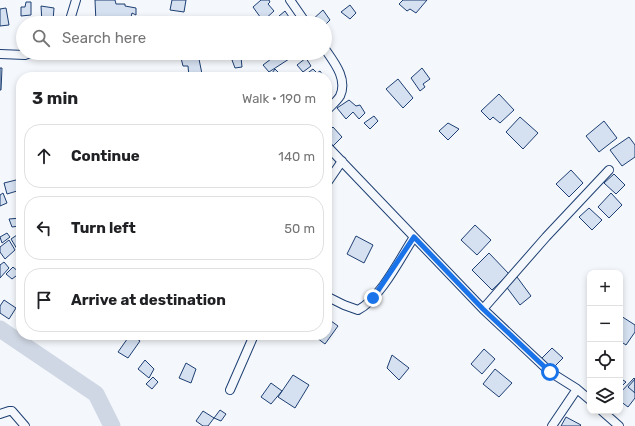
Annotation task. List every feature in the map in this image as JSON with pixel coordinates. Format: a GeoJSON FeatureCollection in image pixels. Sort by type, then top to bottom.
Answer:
{"type":"FeatureCollection","features":[{"type":"Feature","properties":{"kind":"street"},"geometry":{"type":"LineString","coordinates":[[71,16],[76,0]]}},
{"type":"Feature","properties":{"kind":"street"},"geometry":{"type":"LineString","coordinates":[[290,0],[301,16]]}},
{"type":"Feature","properties":{"kind":"street"},"geometry":{"type":"LineString","coordinates":[[0,54],[16,55]]}},
{"type":"Feature","properties":{"kind":"street"},"geometry":{"type":"LineString","coordinates":[[332,59],[343,83],[340,96],[332,105]]}},
{"type":"Feature","properties":{"kind":"street"},"geometry":{"type":"LineString","coordinates":[[332,151],[483,309],[550,372],[577,389],[587,397]]}},
{"type":"Feature","properties":{"kind":"street"},"geometry":{"type":"LineString","coordinates":[[332,176],[342,161]]}},
{"type":"Feature","properties":{"kind":"street"},"geometry":{"type":"LineString","coordinates":[[483,309],[546,237],[609,170]]}},
{"type":"Feature","properties":{"kind":"street"},"geometry":{"type":"LineString","coordinates":[[332,299],[358,310],[366,306],[385,282],[414,237]]}},
{"type":"Feature","properties":{"kind":"street"},"geometry":{"type":"LineString","coordinates":[[230,390],[252,340]]}},
{"type":"Feature","properties":{"kind":"street"},"geometry":{"type":"LineString","coordinates":[[552,426],[577,389]]}},
{"type":"Feature","properties":{"kind":"street"},"geometry":{"type":"LineString","coordinates":[[0,414],[12,411],[25,426]]}},
{"type":"Feature","properties":{"kind":"street"},"geometry":{"type":"LineString","coordinates":[[605,414],[619,426]]}},
{"type":"Feature","properties":{"kind":"building"},"geometry":{"type":"Polygon","coordinates":[[[95,0],[115,0],[116,4],[125,4],[125,6],[136,8],[136,15],[132,13],[131,16],[96,16],[95,0]]]}},
{"type":"Feature","properties":{"kind":"building"},"geometry":{"type":"Polygon","coordinates":[[[172,0],[186,0],[184,12],[170,10],[172,0]]]}},
{"type":"Feature","properties":{"kind":"building"},"geometry":{"type":"Polygon","coordinates":[[[261,0],[269,0],[270,2],[268,4],[274,11],[268,16],[259,16],[253,7],[261,0]]]}},
{"type":"Feature","properties":{"kind":"building"},"geometry":{"type":"Polygon","coordinates":[[[403,0],[427,0],[416,13],[410,9],[407,11],[399,4],[403,0]]]}},
{"type":"Feature","properties":{"kind":"building"},"geometry":{"type":"Polygon","coordinates":[[[26,2],[31,2],[31,15],[21,16],[21,7],[25,7],[26,2]]]}},
{"type":"Feature","properties":{"kind":"building"},"geometry":{"type":"Polygon","coordinates":[[[350,5],[356,13],[350,19],[341,12],[350,5]]]}},
{"type":"Feature","properties":{"kind":"building"},"geometry":{"type":"Polygon","coordinates":[[[41,6],[54,8],[53,16],[42,16],[41,6]]]}},
{"type":"Feature","properties":{"kind":"building"},"geometry":{"type":"Polygon","coordinates":[[[6,8],[9,25],[0,26],[0,9],[6,8]]]}},
{"type":"Feature","properties":{"kind":"building"},"geometry":{"type":"Polygon","coordinates":[[[323,10],[327,16],[316,16],[323,10]]]}},
{"type":"Feature","properties":{"kind":"building"},"geometry":{"type":"Polygon","coordinates":[[[285,11],[288,16],[279,16],[285,11]]]}},
{"type":"Feature","properties":{"kind":"building"},"geometry":{"type":"Polygon","coordinates":[[[182,60],[199,60],[202,72],[189,72],[188,66],[183,66],[182,60]]]}},
{"type":"Feature","properties":{"kind":"building"},"geometry":{"type":"Polygon","coordinates":[[[232,60],[241,60],[242,67],[235,68],[232,60]]]}},
{"type":"Feature","properties":{"kind":"building"},"geometry":{"type":"Polygon","coordinates":[[[270,60],[287,60],[269,72],[263,65],[270,60]]]}},
{"type":"Feature","properties":{"kind":"building"},"geometry":{"type":"Polygon","coordinates":[[[303,60],[307,60],[311,66],[303,72],[297,65],[303,60]]]}},
{"type":"Feature","properties":{"kind":"building"},"geometry":{"type":"Polygon","coordinates":[[[0,68],[2,68],[1,90],[0,90],[0,68]]]}},
{"type":"Feature","properties":{"kind":"building"},"geometry":{"type":"Polygon","coordinates":[[[422,68],[430,79],[423,84],[425,87],[420,91],[411,78],[422,68]]]}},
{"type":"Feature","properties":{"kind":"building"},"geometry":{"type":"Polygon","coordinates":[[[313,69],[316,72],[309,72],[313,69]]]}},
{"type":"Feature","properties":{"kind":"building"},"geometry":{"type":"Polygon","coordinates":[[[398,79],[413,98],[403,108],[386,89],[398,79]]]}},
{"type":"Feature","properties":{"kind":"building"},"geometry":{"type":"Polygon","coordinates":[[[499,94],[514,110],[500,123],[493,117],[490,120],[481,111],[499,94]]]}},
{"type":"Feature","properties":{"kind":"building"},"geometry":{"type":"Polygon","coordinates":[[[349,100],[356,106],[360,105],[365,113],[359,119],[353,112],[346,119],[337,108],[349,100]]]}},
{"type":"Feature","properties":{"kind":"building"},"geometry":{"type":"Polygon","coordinates":[[[374,116],[378,121],[370,129],[364,123],[374,116]]]}},
{"type":"Feature","properties":{"kind":"building"},"geometry":{"type":"Polygon","coordinates":[[[520,117],[538,133],[523,149],[506,132],[520,117]]]}},
{"type":"Feature","properties":{"kind":"building"},"geometry":{"type":"Polygon","coordinates":[[[604,121],[617,138],[599,152],[586,136],[604,121]]]}},
{"type":"Feature","properties":{"kind":"building"},"geometry":{"type":"Polygon","coordinates":[[[448,123],[459,129],[448,140],[439,131],[448,123]]]}},
{"type":"Feature","properties":{"kind":"building"},"geometry":{"type":"Polygon","coordinates":[[[333,127],[342,137],[333,146],[332,145],[333,127]]]}},
{"type":"Feature","properties":{"kind":"building"},"geometry":{"type":"Polygon","coordinates":[[[629,137],[635,145],[635,157],[622,166],[610,150],[629,137]]]}},
{"type":"Feature","properties":{"kind":"building"},"geometry":{"type":"Polygon","coordinates":[[[571,170],[583,183],[569,197],[556,184],[571,170]]]}},
{"type":"Feature","properties":{"kind":"building"},"geometry":{"type":"Polygon","coordinates":[[[614,174],[625,185],[616,194],[604,183],[614,174]]]}},
{"type":"Feature","properties":{"kind":"building"},"geometry":{"type":"Polygon","coordinates":[[[16,180],[16,191],[7,194],[4,183],[16,180]]]}},
{"type":"Feature","properties":{"kind":"building"},"geometry":{"type":"Polygon","coordinates":[[[3,193],[7,203],[0,206],[0,195],[3,193]]]}},
{"type":"Feature","properties":{"kind":"building"},"geometry":{"type":"Polygon","coordinates":[[[611,193],[622,205],[609,218],[598,207],[611,193]]]}},
{"type":"Feature","properties":{"kind":"building"},"geometry":{"type":"Polygon","coordinates":[[[589,208],[602,220],[592,230],[579,217],[589,208]]]}},
{"type":"Feature","properties":{"kind":"building"},"geometry":{"type":"Polygon","coordinates":[[[16,218],[16,226],[12,227],[9,219],[16,218]]]}},
{"type":"Feature","properties":{"kind":"building"},"geometry":{"type":"Polygon","coordinates":[[[475,225],[491,240],[477,255],[461,240],[475,225]]]}},
{"type":"Feature","properties":{"kind":"building"},"geometry":{"type":"Polygon","coordinates":[[[7,233],[10,237],[2,243],[0,237],[7,233]]]}},
{"type":"Feature","properties":{"kind":"building"},"geometry":{"type":"Polygon","coordinates":[[[16,236],[16,247],[11,239],[16,236]]]}},
{"type":"Feature","properties":{"kind":"building"},"geometry":{"type":"Polygon","coordinates":[[[356,236],[373,245],[364,263],[347,254],[356,236]]]}},
{"type":"Feature","properties":{"kind":"building"},"geometry":{"type":"Polygon","coordinates":[[[9,240],[15,250],[5,259],[0,252],[0,247],[9,240]]]}},
{"type":"Feature","properties":{"kind":"building"},"geometry":{"type":"Polygon","coordinates":[[[489,253],[509,274],[492,290],[472,270],[489,253]]]}},
{"type":"Feature","properties":{"kind":"building"},"geometry":{"type":"Polygon","coordinates":[[[4,262],[9,268],[0,278],[0,265],[4,262]]]}},
{"type":"Feature","properties":{"kind":"building"},"geometry":{"type":"Polygon","coordinates":[[[13,267],[16,270],[16,276],[12,279],[6,274],[13,267]]]}},
{"type":"Feature","properties":{"kind":"building"},"geometry":{"type":"Polygon","coordinates":[[[517,277],[531,296],[520,305],[505,285],[517,277]]]}},
{"type":"Feature","properties":{"kind":"building"},"geometry":{"type":"Polygon","coordinates":[[[4,300],[16,308],[9,319],[0,313],[0,306],[4,300]]]}},
{"type":"Feature","properties":{"kind":"building"},"geometry":{"type":"Polygon","coordinates":[[[623,317],[635,325],[635,332],[626,345],[623,343],[623,317]]]}},
{"type":"Feature","properties":{"kind":"building"},"geometry":{"type":"Polygon","coordinates":[[[332,322],[338,326],[332,334],[332,322]]]}},
{"type":"Feature","properties":{"kind":"building"},"geometry":{"type":"Polygon","coordinates":[[[126,340],[140,341],[128,358],[118,352],[126,340]]]}},
{"type":"Feature","properties":{"kind":"building"},"geometry":{"type":"Polygon","coordinates":[[[320,340],[328,340],[325,344],[320,340]]]}},
{"type":"Feature","properties":{"kind":"building"},"geometry":{"type":"Polygon","coordinates":[[[552,348],[563,358],[551,370],[540,360],[552,348]]]}},
{"type":"Feature","properties":{"kind":"building"},"geometry":{"type":"Polygon","coordinates":[[[484,349],[495,359],[482,374],[471,364],[484,349]]]}},
{"type":"Feature","properties":{"kind":"building"},"geometry":{"type":"Polygon","coordinates":[[[392,355],[409,368],[399,380],[387,368],[392,355]]]}},
{"type":"Feature","properties":{"kind":"building"},"geometry":{"type":"Polygon","coordinates":[[[145,360],[154,369],[149,378],[138,369],[145,360]]]}},
{"type":"Feature","properties":{"kind":"building"},"geometry":{"type":"Polygon","coordinates":[[[186,363],[196,369],[191,383],[179,378],[186,363]]]}},
{"type":"Feature","properties":{"kind":"building"},"geometry":{"type":"Polygon","coordinates":[[[495,369],[512,383],[499,397],[483,384],[495,369]]]}},
{"type":"Feature","properties":{"kind":"building"},"geometry":{"type":"Polygon","coordinates":[[[293,375],[309,385],[295,408],[278,397],[293,375]]]}},
{"type":"Feature","properties":{"kind":"building"},"geometry":{"type":"Polygon","coordinates":[[[153,377],[158,382],[152,389],[146,384],[153,377]]]}},
{"type":"Feature","properties":{"kind":"building"},"geometry":{"type":"Polygon","coordinates":[[[634,378],[635,379],[635,398],[628,407],[623,403],[623,390],[634,378]]]}},
{"type":"Feature","properties":{"kind":"building"},"geometry":{"type":"Polygon","coordinates":[[[635,379],[635,393],[628,387],[635,379]]]}},
{"type":"Feature","properties":{"kind":"building"},"geometry":{"type":"Polygon","coordinates":[[[271,383],[282,391],[271,404],[261,397],[271,383]]]}},
{"type":"Feature","properties":{"kind":"building"},"geometry":{"type":"Polygon","coordinates":[[[220,410],[226,414],[221,421],[214,418],[220,410]]]}},
{"type":"Feature","properties":{"kind":"building"},"geometry":{"type":"Polygon","coordinates":[[[203,411],[214,418],[208,426],[203,426],[196,421],[203,411]]]}},
{"type":"Feature","properties":{"kind":"building"},"geometry":{"type":"Polygon","coordinates":[[[566,417],[581,425],[561,426],[566,417]]]}},
{"type":"Feature","properties":{"kind":"waterway"},"geometry":{"type":"LineString","coordinates":[[0,329],[16,340]]}},
{"type":"Feature","properties":{"kind":"waterway"},"geometry":{"type":"LineString","coordinates":[[16,340],[96,394],[112,426]]}},
{"type":"Feature","properties":{"kind":"route"},"geometry":{"type":"LineString","coordinates":[[373,298],[414,237],[483,309],[550,372]]}}]}
